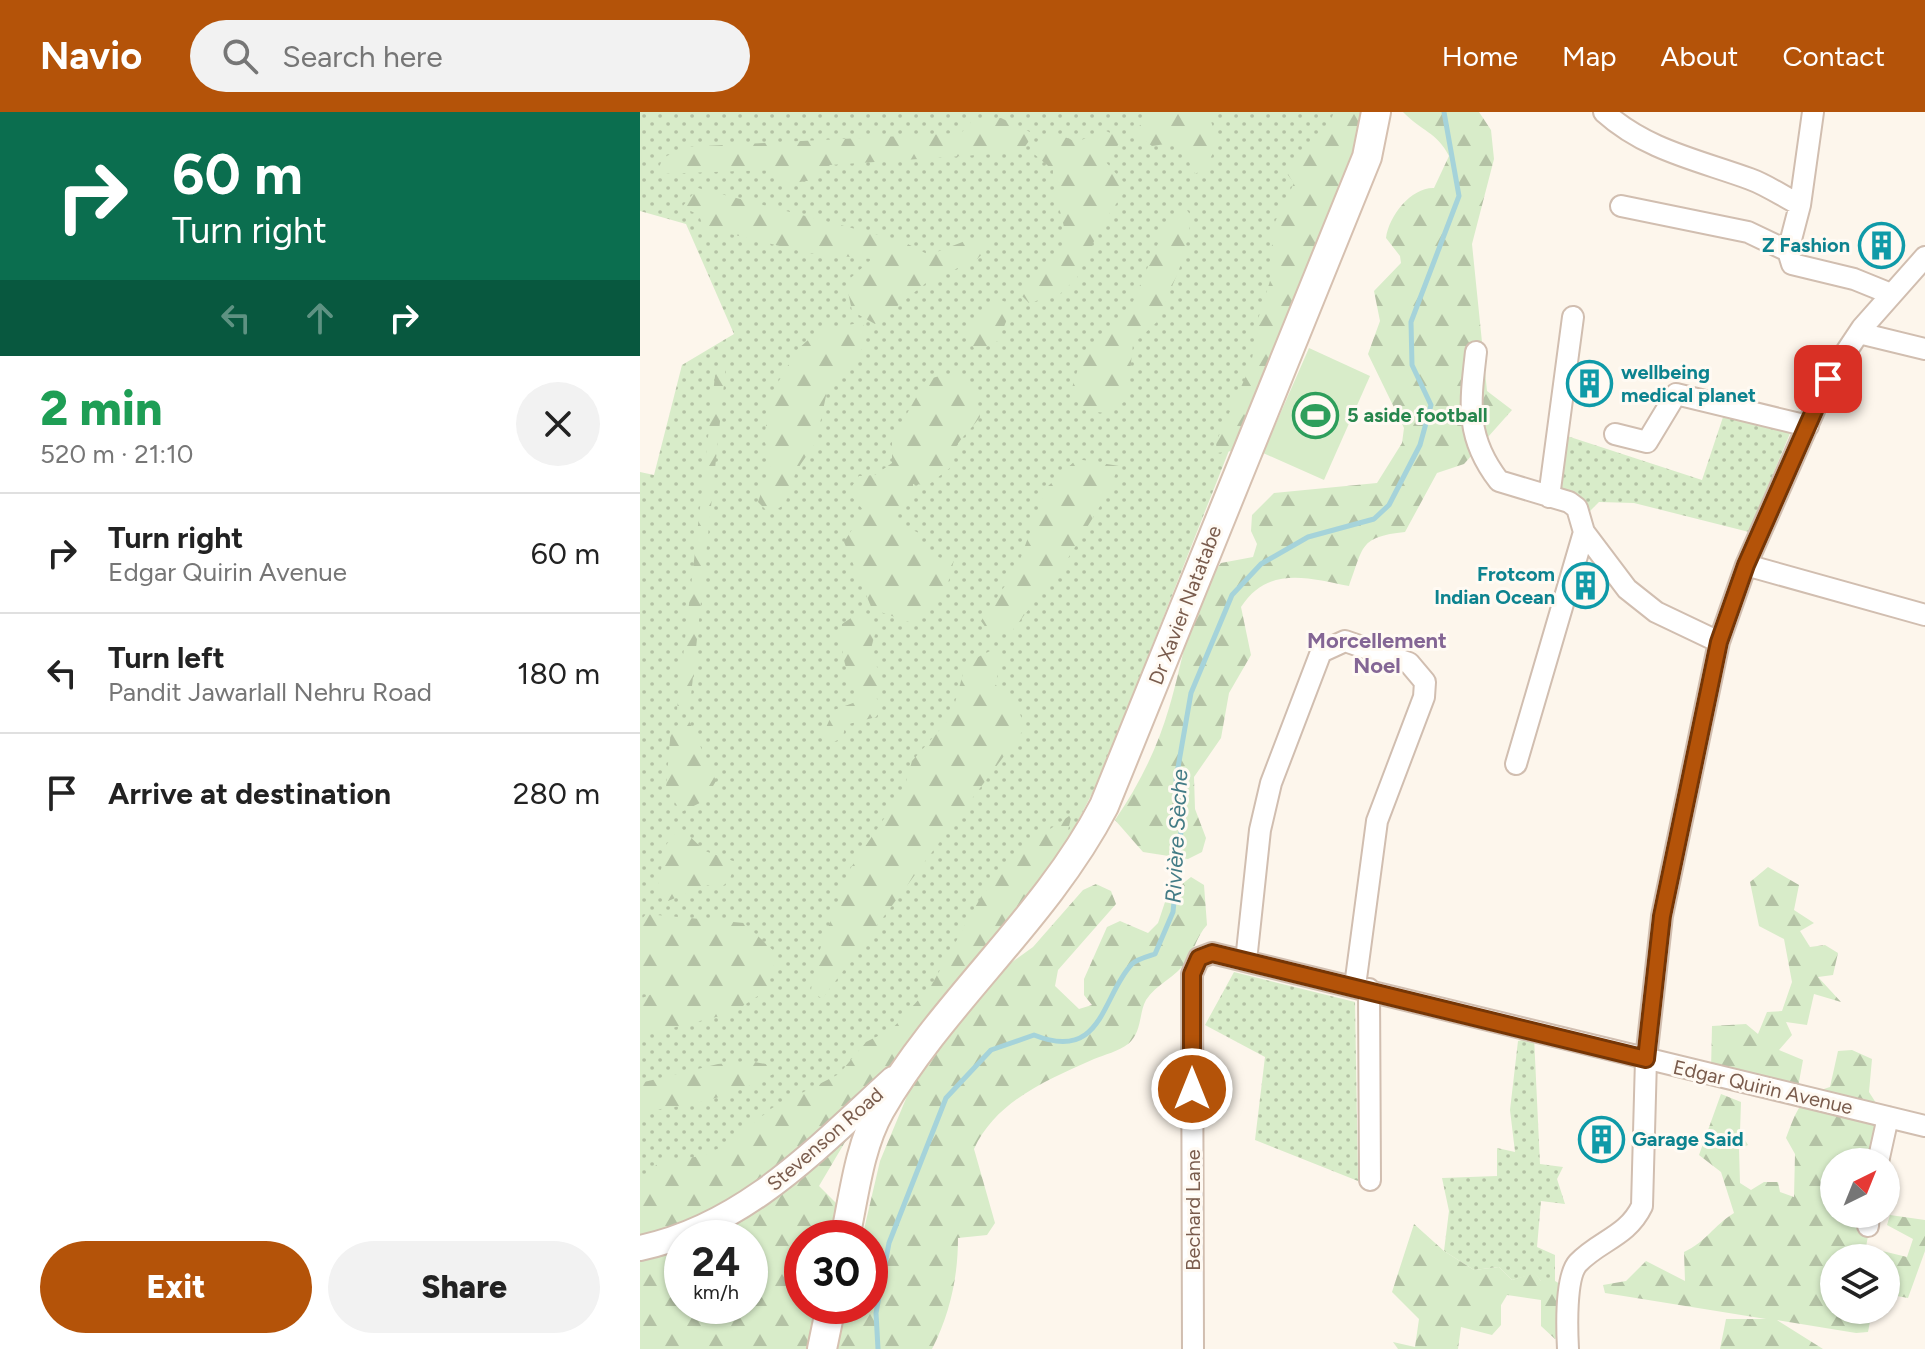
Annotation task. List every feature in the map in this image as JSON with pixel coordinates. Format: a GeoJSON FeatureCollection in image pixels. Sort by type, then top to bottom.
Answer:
{"type":"FeatureCollection","features":[{"type":"Feature","properties":{"kind":"main road","name":"Dr Xavier Natatabe"},"geometry":{"type":"LineString","coordinates":[[849,1220],[870,1134],[880,1110],[917,1057],[1066,867],[1104,806],[1367,157],[1376,112]]}},
{"type":"Feature","properties":{"kind":"main road"},"geometry":{"type":"LineString","coordinates":[[822,1349],[827,1324]]}},
{"type":"Feature","properties":{"kind":"street"},"geometry":{"type":"LineString","coordinates":[[1604,112],[1629,134],[1668,152],[1755,180],[1800,205]]}},
{"type":"Feature","properties":{"kind":"street"},"geometry":{"type":"LineString","coordinates":[[1813,112],[1800,205],[1788,251],[1792,264],[1799,269],[1854,279],[1891,294]]}},
{"type":"Feature","properties":{"kind":"street"},"geometry":{"type":"LineString","coordinates":[[1621,206],[1748,232],[1788,251]]}},
{"type":"Feature","properties":{"kind":"street"},"geometry":{"type":"LineString","coordinates":[[1568,1349],[1569,1296],[1577,1264],[1634,1223],[1642,1206],[1646,1059],[1662,916],[1719,642],[1746,565],[1828,379],[1859,333],[1925,257]]}},
{"type":"Feature","properties":{"kind":"street"},"geometry":{"type":"LineString","coordinates":[[1549,497],[1573,317]]}},
{"type":"Feature","properties":{"kind":"street"},"geometry":{"type":"LineString","coordinates":[[1859,333],[1925,349]]}},
{"type":"Feature","properties":{"kind":"street"},"geometry":{"type":"LineString","coordinates":[[1476,352],[1469,408],[1476,440],[1487,465],[1499,481],[1569,502],[1577,508],[1584,532],[1627,589],[1644,603],[1719,642]]}},
{"type":"Feature","properties":{"kind":"street"},"geometry":{"type":"LineString","coordinates":[[1615,434],[1647,442],[1676,394],[1808,426]]}},
{"type":"Feature","properties":{"kind":"street"},"geometry":{"type":"LineString","coordinates":[[1516,764],[1584,532]]}},
{"type":"Feature","properties":{"kind":"street"},"geometry":{"type":"LineString","coordinates":[[1746,565],[1925,615]]}},
{"type":"Feature","properties":{"kind":"street"},"geometry":{"type":"LineString","coordinates":[[1246,961],[1260,830],[1271,783],[1321,652],[1345,641],[1409,663],[1425,682],[1424,697],[1377,821],[1362,988],[1370,1180]]}},
{"type":"Feature","properties":{"kind":"street","name":"Edgar Quirin Avenue"},"geometry":{"type":"LineString","coordinates":[[1192,974],[1199,958],[1212,953],[1925,1126]]}},
{"type":"Feature","properties":{"kind":"street","name":"Bechard Lane"},"geometry":{"type":"LineString","coordinates":[[1192,974],[1193,1349]]}},
{"type":"Feature","properties":{"kind":"street","name":"Stevenson Road"},"geometry":{"type":"LineString","coordinates":[[640,1248],[716,1223],[773,1187],[917,1057]]}},
{"type":"Feature","properties":{"kind":"street"},"geometry":{"type":"LineString","coordinates":[[1881,1148],[1888,1117]]}},
{"type":"Feature","properties":{"kind":"green space"},"geometry":{"type":"Polygon","coordinates":[[[640,112],[1354,112],[1349,146],[1100,778],[1064,848],[918,1023],[640,1219],[640,472],[654,475],[682,365],[734,334],[686,224],[640,211],[640,112]]]}},
{"type":"Feature","properties":{"kind":"green space"},"geometry":{"type":"Polygon","coordinates":[[[1152,112],[1208,112],[1218,143],[1205,169],[1195,174],[1179,142],[1152,146],[1134,132],[1152,112]]]}},
{"type":"Feature","properties":{"kind":"green space"},"geometry":{"type":"Polygon","coordinates":[[[1334,112],[1363,112],[1357,152],[1232,451],[1217,453],[1216,442],[1251,365],[1259,316],[1270,281],[1273,226],[1294,183],[1285,171],[1327,129],[1334,112]]]}},
{"type":"Feature","properties":{"kind":"green space"},"geometry":{"type":"Polygon","coordinates":[[[1403,112],[1479,112],[1491,130],[1494,159],[1472,244],[1487,391],[1512,410],[1464,464],[1437,473],[1405,532],[1379,537],[1365,546],[1349,586],[1304,578],[1276,580],[1252,594],[1241,607],[1251,655],[1229,693],[1221,738],[1194,777],[1195,809],[1206,838],[1202,852],[1188,859],[1143,852],[1115,820],[1159,738],[1194,613],[1210,578],[1221,563],[1253,557],[1257,544],[1251,531],[1252,515],[1274,493],[1377,483],[1402,443],[1404,428],[1368,354],[1380,321],[1374,291],[1401,263],[1400,256],[1386,238],[1392,220],[1410,197],[1434,188],[1449,156],[1434,137],[1403,112]]]}},
{"type":"Feature","properties":{"kind":"green space"},"geometry":{"type":"Polygon","coordinates":[[[1001,118],[1034,134],[1021,152],[830,165],[813,180],[786,184],[774,170],[656,174],[663,158],[684,147],[961,133],[973,120],[1001,118]]]}},
{"type":"Feature","properties":{"kind":"green space"},"geometry":{"type":"Polygon","coordinates":[[[1104,130],[1123,139],[1105,161],[1128,187],[1102,224],[1077,278],[1060,294],[1029,303],[1021,295],[1066,248],[1053,170],[1034,154],[1038,140],[1062,136],[1077,142],[1104,130]]]}},
{"type":"Feature","properties":{"kind":"green space"},"geometry":{"type":"Polygon","coordinates":[[[698,188],[902,241],[929,255],[978,236],[986,240],[989,248],[977,259],[926,283],[875,324],[852,311],[846,282],[872,259],[809,253],[718,231],[706,236],[699,215],[682,207],[698,188]]]}},
{"type":"Feature","properties":{"kind":"green space"},"geometry":{"type":"Polygon","coordinates":[[[1186,209],[1192,217],[1182,262],[1158,321],[1133,344],[1127,400],[1106,413],[1087,411],[1071,391],[1082,356],[1128,313],[1166,225],[1186,209]]]}},
{"type":"Feature","properties":{"kind":"green space"},"geometry":{"type":"Polygon","coordinates":[[[998,299],[1008,303],[1008,317],[998,341],[975,351],[968,335],[977,313],[998,299]]]}},
{"type":"Feature","properties":{"kind":"green space"},"geometry":{"type":"Polygon","coordinates":[[[863,322],[865,345],[826,396],[816,442],[796,471],[785,504],[770,514],[758,502],[772,461],[764,440],[770,396],[797,350],[818,331],[863,322]]]}},
{"type":"Feature","properties":{"kind":"green space","name":"5 aside football"},"geometry":{"type":"Polygon","coordinates":[[[1309,348],[1370,376],[1324,480],[1263,453],[1309,348]]]}},
{"type":"Feature","properties":{"kind":"green space"},"geometry":{"type":"Polygon","coordinates":[[[726,365],[690,705],[677,710],[716,367],[726,365]]]}},
{"type":"Feature","properties":{"kind":"green space"},"geometry":{"type":"Polygon","coordinates":[[[946,374],[964,378],[976,397],[980,417],[956,447],[950,468],[928,485],[913,484],[913,495],[893,521],[919,533],[921,548],[944,560],[954,560],[945,595],[912,623],[872,609],[844,542],[864,511],[848,492],[859,476],[875,475],[892,463],[892,440],[926,380],[946,374]]]}},
{"type":"Feature","properties":{"kind":"green space"},"geometry":{"type":"Polygon","coordinates":[[[1724,414],[1791,431],[1749,532],[1634,503],[1599,502],[1580,521],[1554,493],[1564,435],[1702,480],[1724,414]]]}},
{"type":"Feature","properties":{"kind":"green space"},"geometry":{"type":"Polygon","coordinates":[[[1077,459],[1119,466],[1105,498],[1067,560],[1012,631],[992,636],[981,621],[1017,568],[1046,488],[1077,459]]]}},
{"type":"Feature","properties":{"kind":"green space"},"geometry":{"type":"Polygon","coordinates":[[[860,612],[872,615],[876,630],[869,656],[881,672],[883,683],[874,695],[883,706],[876,717],[845,725],[843,738],[833,742],[823,734],[834,710],[853,703],[862,694],[847,671],[842,643],[842,624],[860,612]]]}},
{"type":"Feature","properties":{"kind":"green space"},"geometry":{"type":"Polygon","coordinates":[[[990,651],[1002,661],[995,684],[1019,711],[1025,728],[822,999],[811,990],[816,960],[850,869],[904,789],[912,761],[951,717],[966,663],[990,651]]]}},
{"type":"Feature","properties":{"kind":"green space"},"geometry":{"type":"Polygon","coordinates":[[[689,721],[716,781],[704,801],[681,812],[666,788],[671,728],[689,721]]]}},
{"type":"Feature","properties":{"kind":"green space"},"geometry":{"type":"Polygon","coordinates":[[[1072,814],[1060,863],[874,1093],[819,1186],[842,1209],[840,1220],[784,1220],[784,1324],[821,1324],[816,1349],[640,1349],[640,1182],[660,1161],[703,1156],[729,1143],[772,1108],[839,1074],[866,1042],[892,1029],[931,986],[982,895],[1034,840],[1072,814]]]}},
{"type":"Feature","properties":{"kind":"green space"},"geometry":{"type":"Polygon","coordinates":[[[680,827],[705,851],[736,862],[729,881],[720,888],[707,885],[668,901],[656,894],[666,845],[680,827]]]}},
{"type":"Feature","properties":{"kind":"green space"},"geometry":{"type":"Polygon","coordinates":[[[1768,867],[1799,885],[1794,910],[1814,923],[1800,931],[1810,947],[1825,945],[1838,953],[1833,975],[1818,977],[1841,1002],[1814,994],[1807,1025],[1786,1022],[1792,1035],[1779,1050],[1803,1060],[1798,1087],[1711,1070],[1712,1026],[1746,1024],[1758,1034],[1767,1012],[1782,1011],[1792,982],[1784,939],[1759,926],[1750,882],[1768,867]]]}},
{"type":"Feature","properties":{"kind":"green space"},"geometry":{"type":"Polygon","coordinates":[[[1191,877],[1204,885],[1207,925],[1182,967],[1146,1000],[1133,1039],[1120,1049],[1041,1084],[1009,1105],[995,1118],[974,1149],[995,1223],[987,1235],[958,1238],[952,1295],[932,1349],[835,1349],[841,1324],[888,1324],[888,1220],[866,1220],[880,1161],[915,1077],[997,973],[1033,947],[1083,890],[1096,884],[1111,891],[1116,904],[1058,970],[1055,986],[1079,1009],[1092,1005],[1084,995],[1084,979],[1107,927],[1120,921],[1148,933],[1158,923],[1167,896],[1191,877]]]}},
{"type":"Feature","properties":{"kind":"green space"},"geometry":{"type":"Polygon","coordinates":[[[646,914],[744,923],[777,954],[767,990],[732,1013],[640,1036],[640,999],[654,993],[640,987],[640,921],[646,914]]]}},
{"type":"Feature","properties":{"kind":"green space"},"geometry":{"type":"Polygon","coordinates":[[[1234,972],[1355,1002],[1358,1181],[1255,1140],[1265,1057],[1205,1025],[1234,972]]]}},
{"type":"Feature","properties":{"kind":"green space"},"geometry":{"type":"Polygon","coordinates":[[[1534,1037],[1540,1164],[1563,1167],[1557,1179],[1565,1204],[1541,1201],[1537,1247],[1555,1255],[1555,1281],[1541,1281],[1535,1274],[1512,1280],[1499,1267],[1474,1270],[1444,1251],[1449,1211],[1442,1178],[1497,1176],[1497,1148],[1515,1152],[1510,1110],[1518,1041],[1534,1037]]]}},
{"type":"Feature","properties":{"kind":"green space"},"geometry":{"type":"Polygon","coordinates":[[[1852,1050],[1872,1059],[1869,1092],[1895,1133],[1892,1148],[1820,1148],[1820,1228],[1869,1228],[1867,1244],[1820,1244],[1820,1324],[1870,1324],[1868,1332],[1856,1333],[1777,1320],[1823,1349],[1720,1349],[1726,1319],[1766,1319],[1605,1293],[1603,1285],[1626,1281],[1646,1261],[1685,1281],[1684,1252],[1734,1213],[1721,1172],[1699,1155],[1721,1094],[1741,1102],[1740,1132],[1748,1145],[1739,1149],[1740,1183],[1751,1190],[1764,1182],[1778,1182],[1780,1192],[1794,1197],[1795,1154],[1786,1138],[1801,1105],[1812,1095],[1830,1087],[1838,1051],[1852,1050]]]}},
{"type":"Feature","properties":{"kind":"green space"},"geometry":{"type":"Polygon","coordinates":[[[748,1061],[766,1064],[777,1072],[743,1089],[710,1100],[640,1112],[640,1083],[718,1064],[748,1061]]]}},
{"type":"Feature","properties":{"kind":"green space"},"geometry":{"type":"Polygon","coordinates":[[[1900,1216],[1925,1220],[1925,1251],[1908,1298],[1900,1297],[1900,1255],[1907,1257],[1913,1239],[1893,1228],[1900,1228],[1900,1216]]]}},
{"type":"Feature","properties":{"kind":"green space"},"geometry":{"type":"Polygon","coordinates":[[[1414,1224],[1444,1251],[1474,1270],[1499,1267],[1512,1280],[1535,1273],[1541,1281],[1555,1281],[1569,1289],[1572,1331],[1555,1339],[1541,1326],[1541,1300],[1507,1295],[1501,1305],[1501,1325],[1492,1335],[1461,1327],[1458,1349],[1398,1349],[1393,1342],[1415,1347],[1419,1319],[1392,1292],[1414,1224]]]}},
{"type":"Feature","properties":{"kind":"waterway","name":"Rivière Sèche"},"geometry":{"type":"LineString","coordinates":[[878,1349],[876,1313],[889,1243],[946,1098],[991,1050],[1034,1035],[1057,1041],[1074,1040],[1087,1033],[1098,1022],[1132,964],[1155,954],[1173,912],[1181,831],[1176,779],[1191,693],[1232,595],[1261,564],[1308,537],[1374,519],[1389,505],[1420,445],[1431,405],[1412,365],[1411,322],[1459,196],[1444,112]]}},
{"type":"Feature","properties":{"kind":"place","name":"Z Fashion"},"geometry":{"type":"Point","coordinates":[1881,245]}},
{"type":"Feature","properties":{"kind":"place","name":"wellbeing medical planet"},"geometry":{"type":"Point","coordinates":[1590,383]}},
{"type":"Feature","properties":{"kind":"place","name":"5 aside football"},"geometry":{"type":"Point","coordinates":[1316,415]}},
{"type":"Feature","properties":{"kind":"place","name":"Frotcom Indian Ocean"},"geometry":{"type":"Point","coordinates":[1586,585]}},
{"type":"Feature","properties":{"kind":"place","name":"Garage Said"},"geometry":{"type":"Point","coordinates":[1601,1139]}},
{"type":"Feature","properties":{"kind":"district","name":"Morcellement Noel"},"geometry":{"type":"Point","coordinates":[1377,652]}},
{"type":"Feature","properties":{"kind":"route"},"geometry":{"type":"LineString","coordinates":[[1192,1089],[1192,974],[1199,958],[1212,953],[1646,1059],[1662,916],[1719,642],[1746,565],[1828,379]]}}]}
